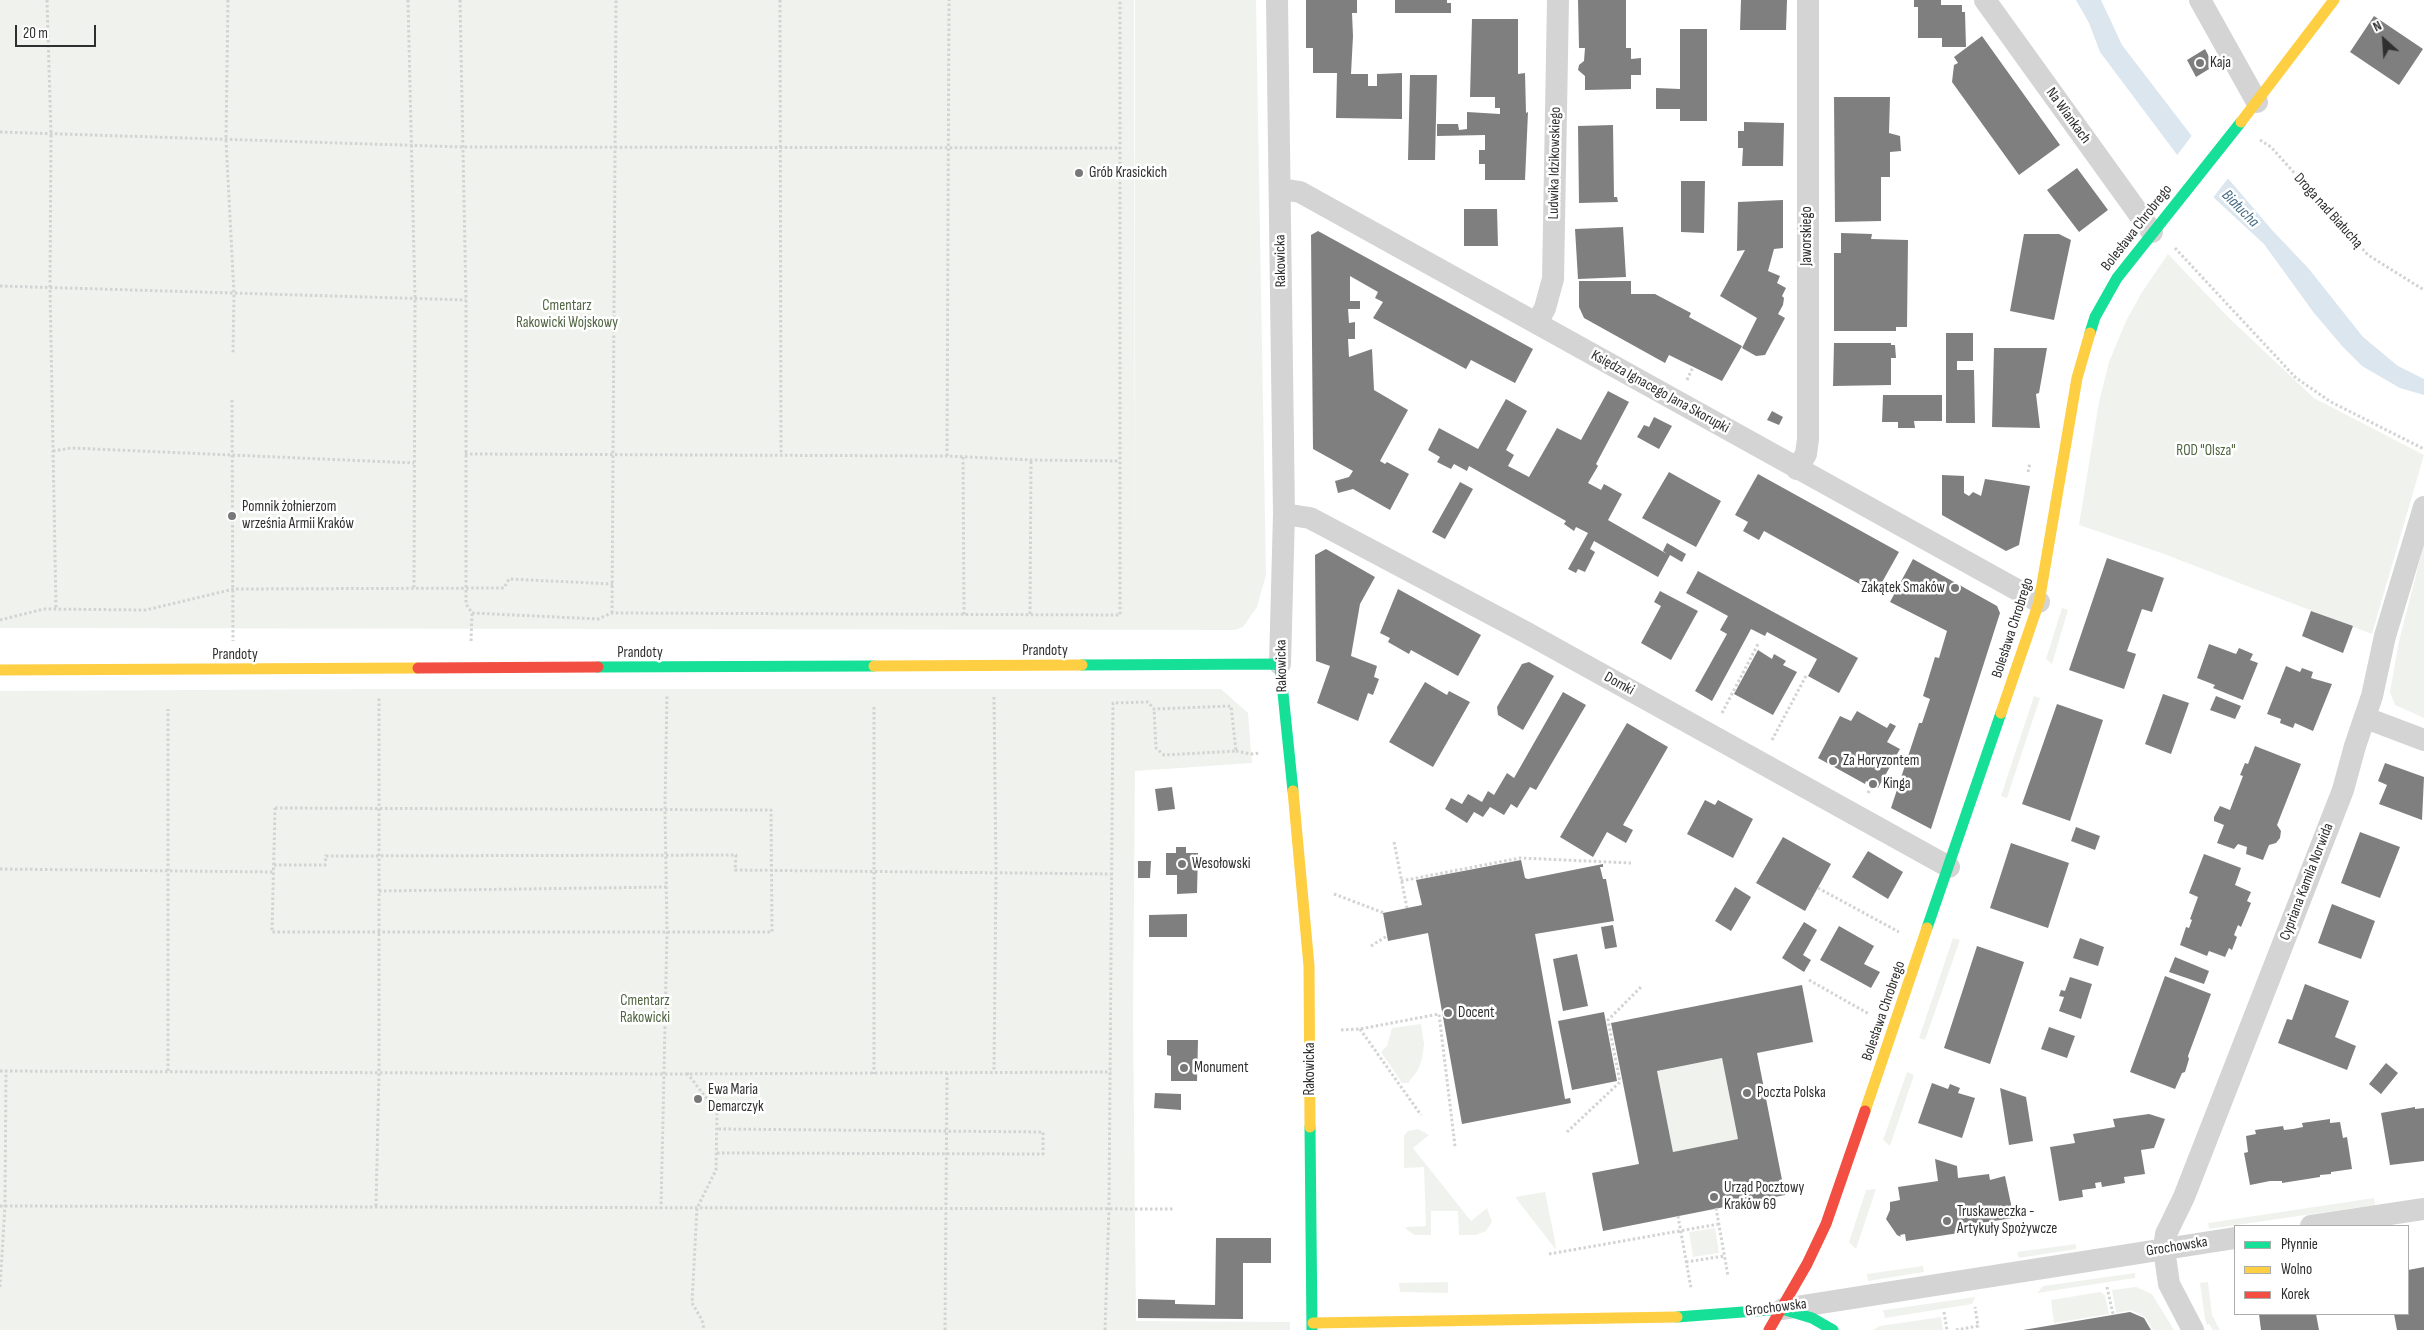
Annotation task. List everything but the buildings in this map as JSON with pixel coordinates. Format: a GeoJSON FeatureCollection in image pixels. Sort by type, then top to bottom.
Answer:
{"type":"FeatureCollection","features":[{"type":"Feature","properties":{"kind":"street","name":"Rakowicka"},"geometry":{"type":"LineString","coordinates":[[1277,0],[1284,514],[1280,664],[1305,903],[1309,966],[1312,1327]]}},
{"type":"Feature","properties":{"kind":"street","name":"Ludwika Idzikowskiego"},"geometry":{"type":"LineString","coordinates":[[1537,323],[1545,308],[1553,279],[1558,0]]}},
{"type":"Feature","properties":{"kind":"street","name":"Jaworskiego"},"geometry":{"type":"LineString","coordinates":[[1798,469],[1806,454],[1808,439],[1808,0]]}},
{"type":"Feature","properties":{"kind":"street","name":"Na Wiankach"},"geometry":{"type":"LineString","coordinates":[[1985,0],[2158,224]]}},
{"type":"Feature","properties":{"kind":"street"},"geometry":{"type":"LineString","coordinates":[[2200,0],[2257,102]]}},
{"type":"Feature","properties":{"kind":"street","name":"Bolesława Chrobrego"},"geometry":{"type":"LineString","coordinates":[[1768,1330],[1782,1309],[1826,1224],[2038,602],[2045,574],[2080,360],[2096,316],[2117,278],[2158,224],[2257,102],[2334,0]]}},
{"type":"Feature","properties":{"kind":"street","name":"Księdza Ignacego Jana Skorupki"},"geometry":{"type":"LineString","coordinates":[[1280,189],[1300,192],[2038,602]]}},
{"type":"Feature","properties":{"kind":"street","name":"Cypriana Kamila Norwida"},"geometry":{"type":"LineString","coordinates":[[2193,1330],[2169,1284],[2164,1249],[2169,1224],[2184,1197],[2342,790],[2355,746],[2366,718],[2385,636],[2424,507]]}},
{"type":"Feature","properties":{"kind":"street","name":"Domki"},"geometry":{"type":"LineString","coordinates":[[1284,514],[1310,518],[1379,554],[1717,738],[1948,867]]}},
{"type":"Feature","properties":{"kind":"street","name":"Prandoty"},"geometry":{"type":"LineString","coordinates":[[0,670],[1280,664]]}},
{"type":"Feature","properties":{"kind":"street"},"geometry":{"type":"LineString","coordinates":[[2366,718],[2424,740]]}},
{"type":"Feature","properties":{"kind":"street"},"geometry":{"type":"LineString","coordinates":[[2318,1225],[2424,1209]]}},
{"type":"Feature","properties":{"kind":"street","name":"Grochowska"},"geometry":{"type":"LineString","coordinates":[[1312,1327],[1658,1318],[1782,1309],[2234,1238]]}},
{"type":"Feature","properties":{"kind":"street"},"geometry":{"type":"LineString","coordinates":[[1782,1309],[1812,1318],[1833,1330]]}},
{"type":"Feature","properties":{"kind":"path"},"geometry":{"type":"LineString","coordinates":[[47,0],[56,609]]}},
{"type":"Feature","properties":{"kind":"path"},"geometry":{"type":"LineString","coordinates":[[228,0],[226,140],[234,294],[233,353]]}},
{"type":"Feature","properties":{"kind":"path"},"geometry":{"type":"LineString","coordinates":[[408,0],[415,298],[414,588]]}},
{"type":"Feature","properties":{"kind":"path"},"geometry":{"type":"LineString","coordinates":[[460,0],[466,300],[465,587],[466,604],[472,613],[471,642]]}},
{"type":"Feature","properties":{"kind":"path"},"geometry":{"type":"LineString","coordinates":[[612,613],[616,0]]}},
{"type":"Feature","properties":{"kind":"path"},"geometry":{"type":"LineString","coordinates":[[780,0],[781,455]]}},
{"type":"Feature","properties":{"kind":"path"},"geometry":{"type":"LineString","coordinates":[[947,456],[948,0]]}},
{"type":"Feature","properties":{"kind":"path"},"geometry":{"type":"LineString","coordinates":[[472,613],[598,619],[612,613],[1120,615],[1120,0]]}},
{"type":"Feature","properties":{"kind":"path","name":"Droga nad Białuchą"},"geometry":{"type":"LineString","coordinates":[[2238,124],[2271,147],[2368,255],[2424,290]]}},
{"type":"Feature","properties":{"kind":"path"},"geometry":{"type":"LineString","coordinates":[[0,132],[463,147],[1120,148]]}},
{"type":"Feature","properties":{"kind":"path"},"geometry":{"type":"LineString","coordinates":[[2158,224],[2177,250],[2296,378],[2331,402],[2424,449]]}},
{"type":"Feature","properties":{"kind":"path"},"geometry":{"type":"LineString","coordinates":[[0,286],[466,300]]}},
{"type":"Feature","properties":{"kind":"path"},"geometry":{"type":"LineString","coordinates":[[1684,385],[1693,367]]}},
{"type":"Feature","properties":{"kind":"path"},"geometry":{"type":"LineString","coordinates":[[232,400],[233,644]]}},
{"type":"Feature","properties":{"kind":"path"},"geometry":{"type":"LineString","coordinates":[[53,451],[71,448],[414,463]]}},
{"type":"Feature","properties":{"kind":"path"},"geometry":{"type":"LineString","coordinates":[[465,454],[947,456],[1031,460],[1120,461]]}},
{"type":"Feature","properties":{"kind":"path"},"geometry":{"type":"LineString","coordinates":[[963,457],[964,615]]}},
{"type":"Feature","properties":{"kind":"path"},"geometry":{"type":"LineString","coordinates":[[1030,615],[1031,460]]}},
{"type":"Feature","properties":{"kind":"path"},"geometry":{"type":"LineString","coordinates":[[2028,472],[2030,463]]}},
{"type":"Feature","properties":{"kind":"path"},"geometry":{"type":"LineString","coordinates":[[0,620],[44,609],[146,610],[234,590],[504,588],[509,580],[613,584]]}},
{"type":"Feature","properties":{"kind":"path"},"geometry":{"type":"LineString","coordinates":[[1718,720],[1758,644]]}},
{"type":"Feature","properties":{"kind":"path"},"geometry":{"type":"LineString","coordinates":[[1771,742],[1807,674]]}},
{"type":"Feature","properties":{"kind":"path"},"geometry":{"type":"LineString","coordinates":[[376,1206],[380,933],[379,689]]}},
{"type":"Feature","properties":{"kind":"path"},"geometry":{"type":"LineString","coordinates":[[660,1208],[665,1074],[668,887],[665,808],[667,689]]}},
{"type":"Feature","properties":{"kind":"path"},"geometry":{"type":"LineString","coordinates":[[994,697],[996,872],[994,1072]]}},
{"type":"Feature","properties":{"kind":"path"},"geometry":{"type":"LineString","coordinates":[[1105,1330],[1111,1072],[1113,704],[1148,702],[1154,709],[1156,748],[1164,754],[1236,751],[1251,754],[1260,753]]}},
{"type":"Feature","properties":{"kind":"path"},"geometry":{"type":"LineString","coordinates":[[1154,709],[1231,706],[1236,751]]}},
{"type":"Feature","properties":{"kind":"path"},"geometry":{"type":"LineString","coordinates":[[874,707],[874,1074]]}},
{"type":"Feature","properties":{"kind":"path"},"geometry":{"type":"LineString","coordinates":[[168,709],[168,1071]]}},
{"type":"Feature","properties":{"kind":"path"},"geometry":{"type":"LineString","coordinates":[[275,808],[379,809],[665,808],[771,810],[772,932],[272,932],[275,808]]}},
{"type":"Feature","properties":{"kind":"path"},"geometry":{"type":"LineString","coordinates":[[1394,842],[1406,908]]}},
{"type":"Feature","properties":{"kind":"path"},"geometry":{"type":"LineString","coordinates":[[274,865],[325,865],[326,856],[736,855],[735,870],[1113,874]]}},
{"type":"Feature","properties":{"kind":"path"},"geometry":{"type":"LineString","coordinates":[[1401,881],[1520,858],[1631,863]]}},
{"type":"Feature","properties":{"kind":"path"},"geometry":{"type":"LineString","coordinates":[[0,870],[274,872]]}},
{"type":"Feature","properties":{"kind":"path"},"geometry":{"type":"LineString","coordinates":[[379,891],[668,887]]}},
{"type":"Feature","properties":{"kind":"path"},"geometry":{"type":"LineString","coordinates":[[1818,888],[1906,936]]}},
{"type":"Feature","properties":{"kind":"path"},"geometry":{"type":"LineString","coordinates":[[1334,894],[1384,913]]}},
{"type":"Feature","properties":{"kind":"path"},"geometry":{"type":"LineString","coordinates":[[1371,946],[1387,936]]}},
{"type":"Feature","properties":{"kind":"path"},"geometry":{"type":"LineString","coordinates":[[1809,980],[1877,1018]]}},
{"type":"Feature","properties":{"kind":"path"},"geometry":{"type":"LineString","coordinates":[[1567,1132],[1620,1082],[1608,1020],[1642,986]]}},
{"type":"Feature","properties":{"kind":"path"},"geometry":{"type":"LineString","coordinates":[[1340,1030],[1439,1014],[1455,1146]]}},
{"type":"Feature","properties":{"kind":"path"},"geometry":{"type":"LineString","coordinates":[[1360,1028],[1421,1115]]}},
{"type":"Feature","properties":{"kind":"path"},"geometry":{"type":"LineString","coordinates":[[0,1071],[665,1074],[1111,1072]]}},
{"type":"Feature","properties":{"kind":"path"},"geometry":{"type":"LineString","coordinates":[[0,1287],[5,1206],[6,1071]]}},
{"type":"Feature","properties":{"kind":"path"},"geometry":{"type":"LineString","coordinates":[[687,1073],[717,1112],[716,1170],[697,1208],[692,1303],[702,1320],[704,1330]]}},
{"type":"Feature","properties":{"kind":"path"},"geometry":{"type":"LineString","coordinates":[[944,1330],[947,1073]]}},
{"type":"Feature","properties":{"kind":"path"},"geometry":{"type":"LineString","coordinates":[[717,1153],[1043,1154],[1043,1132],[718,1129]]}},
{"type":"Feature","properties":{"kind":"path"},"geometry":{"type":"LineString","coordinates":[[0,1206],[1173,1209]]}},
{"type":"Feature","properties":{"kind":"path"},"geometry":{"type":"LineString","coordinates":[[1716,1208],[1728,1276]]}},
{"type":"Feature","properties":{"kind":"path"},"geometry":{"type":"LineString","coordinates":[[1678,1216],[1692,1289]]}},
{"type":"Feature","properties":{"kind":"path"},"geometry":{"type":"LineString","coordinates":[[1549,1254],[1720,1224]]}},
{"type":"Feature","properties":{"kind":"path"},"geometry":{"type":"LineString","coordinates":[[1686,1262],[1724,1256]]}},
{"type":"Feature","properties":{"kind":"path"},"geometry":{"type":"LineString","coordinates":[[2107,1287],[2113,1314]]}},
{"type":"Feature","properties":{"kind":"path"},"geometry":{"type":"LineString","coordinates":[[1956,1330],[1978,1326],[1974,1307]]}},
{"type":"Feature","properties":{"kind":"path"},"geometry":{"type":"LineString","coordinates":[[1944,1312],[1947,1330]]}},
{"type":"Feature","properties":{"kind":"green space","name":"Cmentarz Rakowicki Wojskowy"},"geometry":{"type":"Polygon","coordinates":[[[0,0],[1134,0],[1134,578],[1135,0],[1256,0],[1266,575],[1257,607],[1243,627],[1235,630],[0,628],[0,0]]]}},
{"type":"Feature","properties":{"kind":"green space","name":"ROD \"Olsza\""},"geometry":{"type":"Polygon","coordinates":[[[2168,254],[2229,318],[2314,398],[2424,455],[2372,634],[2164,554],[2079,525],[2099,402],[2109,362],[2126,321],[2142,292],[2168,254]]]}},
{"type":"Feature","properties":{"kind":"green space"},"geometry":{"type":"Polygon","coordinates":[[[2424,544],[2424,718],[2395,705],[2390,692],[2399,641],[2424,544]]]}},
{"type":"Feature","properties":{"kind":"green space"},"geometry":{"type":"Polygon","coordinates":[[[2062,608],[2068,610],[2052,664],[2046,659],[2062,608]]]}},
{"type":"Feature","properties":{"kind":"green space"},"geometry":{"type":"Polygon","coordinates":[[[2009,624],[2017,627],[2005,666],[1997,663],[2009,624]]]}},
{"type":"Feature","properties":{"kind":"green space","name":"Cmentarz Rakowicki"},"geometry":{"type":"Polygon","coordinates":[[[1221,689],[1248,713],[1252,763],[1135,771],[1133,1021],[1136,1321],[1290,1322],[1290,1330],[0,1330],[0,691],[1221,689]]]}},
{"type":"Feature","properties":{"kind":"green space"},"geometry":{"type":"Polygon","coordinates":[[[2034,696],[2040,698],[2007,798],[2001,796],[2034,696]]]}},
{"type":"Feature","properties":{"kind":"green space"},"geometry":{"type":"Polygon","coordinates":[[[1953,938],[1960,940],[1925,1040],[1919,1038],[1953,938]]]}},
{"type":"Feature","properties":{"kind":"green space"},"geometry":{"type":"Polygon","coordinates":[[[1421,1024],[1424,1044],[1422,1059],[1418,1070],[1408,1083],[1402,1083],[1381,1052],[1387,1046],[1392,1028],[1421,1024]]]}},
{"type":"Feature","properties":{"kind":"green space"},"geometry":{"type":"Polygon","coordinates":[[[1722,1058],[1738,1139],[1673,1152],[1657,1071],[1722,1058]]]}},
{"type":"Feature","properties":{"kind":"green space"},"geometry":{"type":"Polygon","coordinates":[[[1907,1072],[1914,1075],[1890,1146],[1883,1140],[1907,1072]]]}},
{"type":"Feature","properties":{"kind":"green space"},"geometry":{"type":"Polygon","coordinates":[[[1418,1129],[1429,1135],[1413,1148],[1471,1221],[1487,1208],[1492,1222],[1486,1231],[1476,1235],[1459,1235],[1458,1211],[1431,1211],[1431,1235],[1415,1235],[1405,1227],[1426,1226],[1424,1167],[1404,1168],[1404,1136],[1408,1131],[1418,1129]]]}},
{"type":"Feature","properties":{"kind":"green space"},"geometry":{"type":"Polygon","coordinates":[[[1876,1189],[1856,1249],[1849,1242],[1866,1190],[1876,1189]]]}},
{"type":"Feature","properties":{"kind":"green space"},"geometry":{"type":"Polygon","coordinates":[[[1545,1192],[1555,1241],[1556,1250],[1515,1197],[1545,1192]]]}},
{"type":"Feature","properties":{"kind":"green space"},"geometry":{"type":"Polygon","coordinates":[[[2374,1198],[2375,1205],[2209,1229],[2208,1223],[2374,1198]]]}},
{"type":"Feature","properties":{"kind":"green space"},"geometry":{"type":"Polygon","coordinates":[[[1715,1228],[1719,1253],[1693,1257],[1689,1232],[1715,1228]]]}},
{"type":"Feature","properties":{"kind":"green space"},"geometry":{"type":"Polygon","coordinates":[[[2076,1244],[2076,1249],[2019,1258],[2017,1252],[2076,1244]]]}},
{"type":"Feature","properties":{"kind":"green space"},"geometry":{"type":"Polygon","coordinates":[[[1923,1266],[1924,1272],[1868,1281],[1867,1274],[1923,1266]]]}},
{"type":"Feature","properties":{"kind":"green space"},"geometry":{"type":"Polygon","coordinates":[[[2135,1273],[2135,1278],[2037,1293],[2043,1286],[2135,1273]]]}},
{"type":"Feature","properties":{"kind":"green space"},"geometry":{"type":"Polygon","coordinates":[[[1448,1282],[1448,1293],[1400,1292],[1399,1283],[1448,1282]]]}},
{"type":"Feature","properties":{"kind":"green space"},"geometry":{"type":"Polygon","coordinates":[[[2208,1282],[2212,1315],[2220,1330],[2213,1330],[2209,1324],[2207,1325],[2205,1319],[2200,1283],[2208,1282]]]}},
{"type":"Feature","properties":{"kind":"green space"},"geometry":{"type":"Polygon","coordinates":[[[2136,1287],[2152,1294],[2174,1330],[2153,1330],[2145,1317],[2131,1310],[2116,1313],[2112,1290],[2136,1287]]]}},
{"type":"Feature","properties":{"kind":"green space"},"geometry":{"type":"Polygon","coordinates":[[[2100,1292],[2105,1295],[2109,1314],[2054,1323],[2051,1300],[2100,1292]]]}},
{"type":"Feature","properties":{"kind":"green space"},"geometry":{"type":"Polygon","coordinates":[[[1975,1297],[1972,1304],[1885,1318],[1883,1310],[1885,1310],[1975,1297]]]}},
{"type":"Feature","properties":{"kind":"green space"},"geometry":{"type":"Polygon","coordinates":[[[1941,1317],[1943,1330],[1873,1330],[1880,1326],[1941,1317]]]}},
{"type":"Feature","properties":{"kind":"water","name":"Białucha"},"geometry":{"type":"Polygon","coordinates":[[[2076,0],[2101,0],[2122,45],[2191,135],[2272,230],[2309,269],[2363,337],[2398,366],[2424,379],[2424,395],[2400,388],[2362,366],[2314,313],[2264,244],[2199,184],[2100,52],[2089,23],[2076,0]]]}},
{"type":"Feature","properties":{"kind":"pier"},"geometry":{"type":"Polygon","coordinates":[[[2193,134],[2230,176],[2212,199],[2197,186],[2175,158],[2193,134]]]}},
{"type":"Feature","properties":{"kind":"traffic: fast"},"geometry":{"type":"LineString","coordinates":[[2090,333],[2095,317],[2117,278],[2241,122]]}},
{"type":"Feature","properties":{"kind":"traffic: fast"},"geometry":{"type":"LineString","coordinates":[[1082,665],[1280,664],[1293,791]]}},
{"type":"Feature","properties":{"kind":"traffic: fast"},"geometry":{"type":"LineString","coordinates":[[598,667],[874,666]]}},
{"type":"Feature","properties":{"kind":"traffic: fast"},"geometry":{"type":"LineString","coordinates":[[1927,928],[2001,713]]}},
{"type":"Feature","properties":{"kind":"traffic: fast"},"geometry":{"type":"LineString","coordinates":[[1310,1127],[1312,1330]]}},
{"type":"Feature","properties":{"kind":"traffic: fast"},"geometry":{"type":"LineString","coordinates":[[1677,1317],[1782,1309],[1812,1318],[1833,1330]]}},
{"type":"Feature","properties":{"kind":"traffic: slow"},"geometry":{"type":"LineString","coordinates":[[2241,122],[2334,0]]}},
{"type":"Feature","properties":{"kind":"traffic: slow"},"geometry":{"type":"LineString","coordinates":[[2001,713],[2039,602],[2077,378],[2090,333]]}},
{"type":"Feature","properties":{"kind":"traffic: slow"},"geometry":{"type":"LineString","coordinates":[[874,666],[1082,665]]}},
{"type":"Feature","properties":{"kind":"traffic: slow"},"geometry":{"type":"LineString","coordinates":[[0,670],[418,668]]}},
{"type":"Feature","properties":{"kind":"traffic: slow"},"geometry":{"type":"LineString","coordinates":[[1293,791],[1309,966],[1310,1127]]}},
{"type":"Feature","properties":{"kind":"traffic: slow"},"geometry":{"type":"LineString","coordinates":[[1865,1111],[1927,928]]}},
{"type":"Feature","properties":{"kind":"traffic: slow"},"geometry":{"type":"LineString","coordinates":[[1313,1323],[1677,1317]]}},
{"type":"Feature","properties":{"kind":"traffic: jam"},"geometry":{"type":"LineString","coordinates":[[418,668],[598,667]]}},
{"type":"Feature","properties":{"kind":"traffic: jam"},"geometry":{"type":"LineString","coordinates":[[1769,1330],[1807,1264],[1826,1224],[1865,1111]]}},
{"type":"Feature","properties":{"kind":"place","name":"Kaja"},"geometry":{"type":"Point","coordinates":[2200,63]}},
{"type":"Feature","properties":{"kind":"place","name":"Grób Krasickich"},"geometry":{"type":"Point","coordinates":[1079,173]}},
{"type":"Feature","properties":{"kind":"place","name":"Pomnik żołnierzom września Armii Kraków"},"geometry":{"type":"Point","coordinates":[232,516]}},
{"type":"Feature","properties":{"kind":"place","name":"Zakątek Smaków"},"geometry":{"type":"Point","coordinates":[1955,588]}},
{"type":"Feature","properties":{"kind":"place","name":"Za Horyzontem"},"geometry":{"type":"Point","coordinates":[1833,761]}},
{"type":"Feature","properties":{"kind":"place","name":"Kinga"},"geometry":{"type":"Point","coordinates":[1873,784]}},
{"type":"Feature","properties":{"kind":"place","name":"Wesołowski"},"geometry":{"type":"Point","coordinates":[1182,864]}},
{"type":"Feature","properties":{"kind":"place","name":"Docent"},"geometry":{"type":"Point","coordinates":[1448,1013]}},
{"type":"Feature","properties":{"kind":"place","name":"Monument"},"geometry":{"type":"Point","coordinates":[1184,1068]}},
{"type":"Feature","properties":{"kind":"place","name":"Poczta Polska"},"geometry":{"type":"Point","coordinates":[1747,1093]}},
{"type":"Feature","properties":{"kind":"place","name":"Ewa Maria Demarczyk"},"geometry":{"type":"Point","coordinates":[698,1099]}},
{"type":"Feature","properties":{"kind":"place","name":"Urząd Pocztowy Kraków 69"},"geometry":{"type":"Point","coordinates":[1714,1197]}},
{"type":"Feature","properties":{"kind":"place","name":"Truskaweczka - Artykuły Spożywcze"},"geometry":{"type":"Point","coordinates":[1947,1221]}}]}
